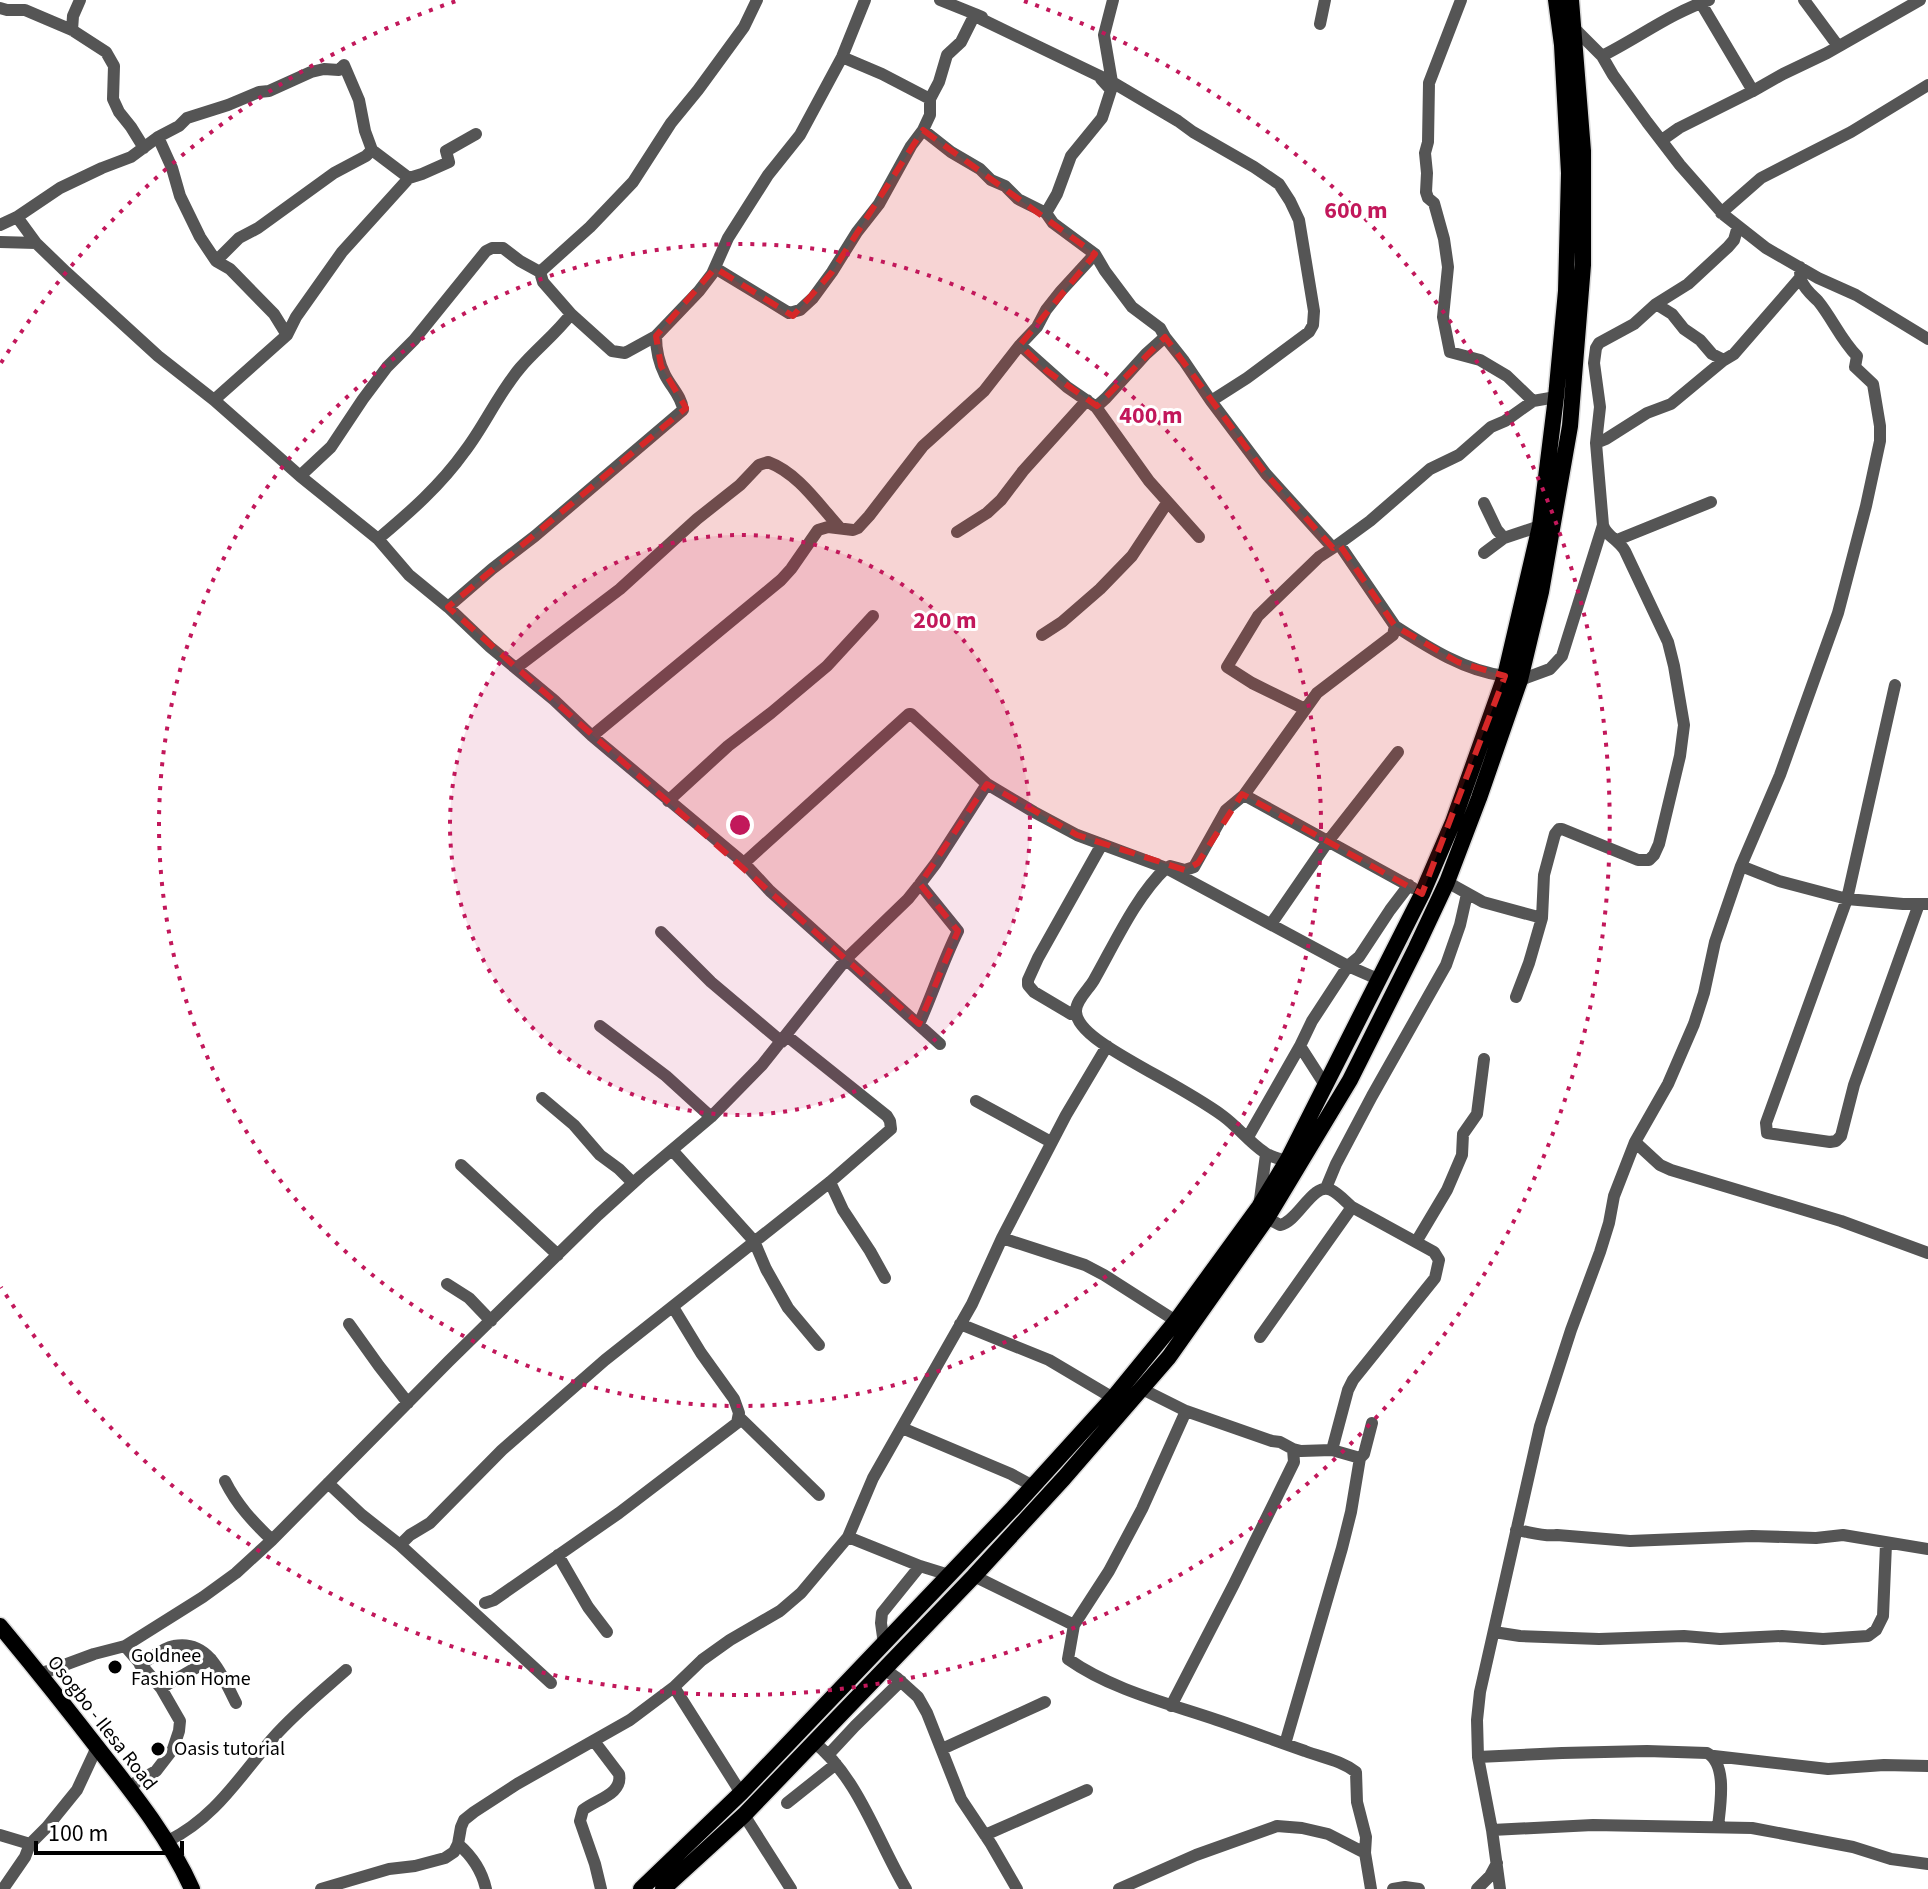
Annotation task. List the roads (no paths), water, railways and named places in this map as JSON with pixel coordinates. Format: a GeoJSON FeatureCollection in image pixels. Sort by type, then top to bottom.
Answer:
{"type":"FeatureCollection","features":[{"type":"Feature","properties":{"kind":"main road"},"geometry":{"type":"LineString","coordinates":[[641,1889],[741,1793],[1033,1486],[1113,1398],[1176,1321],[1263,1212],[1380,980],[1416,890],[1453,822],[1513,678],[1540,526],[1566,291],[1569,173],[1562,45],[1556,0]]}},
{"type":"Feature","properties":{"kind":"main road"},"geometry":{"type":"LineString","coordinates":[[663,1889],[744,1815],[974,1576],[1169,1357],[1350,1080],[1447,882],[1479,798],[1541,592],[1572,408],[1583,265],[1583,151],[1571,0]]}},
{"type":"Feature","properties":{"kind":"main road","name":"Osogbo - Ilesa Road"},"geometry":{"type":"LineString","coordinates":[[0,1626],[168,1841],[192,1889]]}},
{"type":"Feature","properties":{"kind":"street"},"geometry":{"type":"LineString","coordinates":[[72,30],[73,16],[80,0]]}},
{"type":"Feature","properties":{"kind":"street"},"geometry":{"type":"LineString","coordinates":[[540,272],[590,227],[633,182],[671,123],[744,27],[757,0]]}},
{"type":"Feature","properties":{"kind":"street"},"geometry":{"type":"LineString","coordinates":[[300,476],[331,447],[387,367],[414,340],[486,251],[492,248],[503,248],[540,272],[543,282],[571,314],[612,351],[625,353],[656,336],[699,291],[768,175],[800,135],[842,57],[865,0]]}},
{"type":"Feature","properties":{"kind":"street"},"geometry":{"type":"LineString","coordinates":[[940,0],[982,17],[1112,82],[1279,184],[1299,220],[1314,311],[1313,325],[1309,332],[1211,401]]}},
{"type":"Feature","properties":{"kind":"street"},"geometry":{"type":"LineString","coordinates":[[1112,82],[1104,35],[1113,0]]}},
{"type":"Feature","properties":{"kind":"street"},"geometry":{"type":"LineString","coordinates":[[1320,24],[1325,0]]}},
{"type":"Feature","properties":{"kind":"street"},"geometry":{"type":"LineString","coordinates":[[1461,0],[1429,83],[1428,93],[1426,192],[1434,203],[1443,229],[1448,267],[1443,317],[1450,352],[1480,360],[1507,376],[1533,401]]}},
{"type":"Feature","properties":{"kind":"street"},"geometry":{"type":"LineString","coordinates":[[1804,0],[1838,46]]}},
{"type":"Feature","properties":{"kind":"street"},"geometry":{"type":"LineString","coordinates":[[1662,140],[1679,128],[1920,0]]}},
{"type":"Feature","properties":{"kind":"street"},"geometry":{"type":"LineString","coordinates":[[1602,56],[1703,1],[1753,91]]}},
{"type":"Feature","properties":{"kind":"street"},"geometry":{"type":"LineString","coordinates":[[0,8],[25,10],[72,30],[95,43],[112,59],[115,76],[113,99],[144,148]]}},
{"type":"Feature","properties":{"kind":"street"},"geometry":{"type":"LineString","coordinates":[[715,268],[789,313],[800,310],[813,298],[879,204],[923,130],[930,115],[930,99],[947,55],[958,47],[975,14]]}},
{"type":"Feature","properties":{"kind":"street"},"geometry":{"type":"LineString","coordinates":[[1574,28],[1602,56],[1624,91],[1680,165],[1721,213],[1800,273],[1856,295],[1928,339]]}},
{"type":"Feature","properties":{"kind":"street"},"geometry":{"type":"LineString","coordinates":[[842,57],[930,99]]}},
{"type":"Feature","properties":{"kind":"street"},"geometry":{"type":"LineString","coordinates":[[0,225],[60,188],[131,157],[187,118],[269,91],[311,72],[339,70],[344,65],[359,100],[372,150],[409,178]]}},
{"type":"Feature","properties":{"kind":"street"},"geometry":{"type":"LineString","coordinates":[[1046,213],[1057,194],[1071,156],[1102,118],[1111,90],[1099,77]]}},
{"type":"Feature","properties":{"kind":"street"},"geometry":{"type":"LineString","coordinates":[[1721,213],[1761,178],[1851,132],[1928,85]]}},
{"type":"Feature","properties":{"kind":"street"},"geometry":{"type":"LineString","coordinates":[[923,130],[991,180],[1005,186],[1018,199],[1046,213],[1053,223],[1095,254],[1132,307],[1160,328],[1272,481],[1333,548],[1370,521],[1430,469],[1459,455],[1491,427],[1533,401],[1556,397]]}},
{"type":"Feature","properties":{"kind":"street"},"geometry":{"type":"LineString","coordinates":[[214,400],[287,335],[296,317],[342,252],[409,178],[449,162],[446,151],[476,134]]}},
{"type":"Feature","properties":{"kind":"street"},"geometry":{"type":"LineString","coordinates":[[158,137],[180,196],[200,237],[216,261],[230,269],[274,314],[287,335]]}},
{"type":"Feature","properties":{"kind":"street"},"geometry":{"type":"LineString","coordinates":[[216,261],[239,238],[372,150]]}},
{"type":"Feature","properties":{"kind":"street"},"geometry":{"type":"LineString","coordinates":[[17,217],[36,243],[158,356],[378,539],[409,575],[592,736],[744,863],[770,891],[940,1044]]}},
{"type":"Feature","properties":{"kind":"street"},"geometry":{"type":"LineString","coordinates":[[1516,997],[1542,918],[1544,875],[1557,831],[1562,829],[1638,860],[1649,860],[1659,844],[1680,756],[1684,725],[1671,654],[1627,555],[1603,525],[1596,443],[1600,407],[1594,363],[1596,348],[1688,284],[1734,240],[1738,226]]}},
{"type":"Feature","properties":{"kind":"street"},"geometry":{"type":"LineString","coordinates":[[0,242],[36,243]]}},
{"type":"Feature","properties":{"kind":"street"},"geometry":{"type":"LineString","coordinates":[[592,736],[781,580],[818,530],[828,527],[850,531],[858,528],[923,446],[984,391],[1037,327],[1061,291],[1095,254]]}},
{"type":"Feature","properties":{"kind":"street"},"geometry":{"type":"LineString","coordinates":[[1596,443],[1647,413],[1671,404],[1734,354],[1800,273]]}},
{"type":"Feature","properties":{"kind":"street"},"geometry":{"type":"LineString","coordinates":[[1500,1889],[1478,1757],[1477,1720],[1480,1692],[1540,1426],[1600,1252],[1614,1196],[1635,1142],[1668,1084],[1694,1024],[1715,942],[1741,866],[1780,775],[1838,613],[1880,441],[1873,384],[1855,367],[1857,356],[1817,300],[1807,291],[1800,273]]}},
{"type":"Feature","properties":{"kind":"street"},"geometry":{"type":"LineString","coordinates":[[1656,304],[1672,314],[1712,354],[1724,360]]}},
{"type":"Feature","properties":{"kind":"street"},"geometry":{"type":"LineString","coordinates":[[378,539],[443,480],[506,387],[571,314]]}},
{"type":"Feature","properties":{"kind":"street"},"geometry":{"type":"LineString","coordinates":[[448,607],[683,410],[682,402],[661,366],[656,336]]}},
{"type":"Feature","properties":{"kind":"street"},"geometry":{"type":"LineString","coordinates":[[957,532],[1001,500],[1023,471],[1091,403],[1106,398],[1165,337]]}},
{"type":"Feature","properties":{"kind":"street"},"geometry":{"type":"LineString","coordinates":[[1020,345],[1067,387],[1091,403],[1149,481],[1199,537]]}},
{"type":"Feature","properties":{"kind":"street"},"geometry":{"type":"LineString","coordinates":[[516,668],[620,589],[759,465],[768,462],[775,465],[800,484],[840,528]]}},
{"type":"Feature","properties":{"kind":"street"},"geometry":{"type":"LineString","coordinates":[[1617,540],[1711,502]]}},
{"type":"Feature","properties":{"kind":"street"},"geometry":{"type":"LineString","coordinates":[[1042,635],[1100,589],[1132,556],[1167,503]]}},
{"type":"Feature","properties":{"kind":"street"},"geometry":{"type":"LineString","coordinates":[[1484,503],[1504,538]]}},
{"type":"Feature","properties":{"kind":"street"},"geometry":{"type":"LineString","coordinates":[[1339,544],[1395,626],[1458,662],[1484,673],[1513,678],[1550,669],[1562,656],[1603,525]]}},
{"type":"Feature","properties":{"kind":"street"},"geometry":{"type":"LineString","coordinates":[[1484,553],[1504,538],[1540,526]]}},
{"type":"Feature","properties":{"kind":"street"},"geometry":{"type":"LineString","coordinates":[[1305,709],[1227,667],[1258,616],[1319,557],[1339,544]]}},
{"type":"Feature","properties":{"kind":"street"},"geometry":{"type":"LineString","coordinates":[[668,801],[728,746],[827,666],[873,616]]}},
{"type":"Feature","properties":{"kind":"street"},"geometry":{"type":"LineString","coordinates":[[1287,1161],[1266,1154],[1212,1109],[1107,1046],[1083,1026],[1077,1006],[1125,923],[1156,877],[1170,866],[1185,870],[1194,867],[1226,810],[1244,795],[1317,693],[1393,635],[1395,626]]}},
{"type":"Feature","properties":{"kind":"street"},"geometry":{"type":"LineString","coordinates":[[1741,866],[1779,881],[1847,899],[1924,904],[1854,1085],[1841,1136],[1836,1141],[1771,1135],[1767,1133],[1766,1123],[1847,899],[1895,685]]}},
{"type":"Feature","properties":{"kind":"street"},"geometry":{"type":"LineString","coordinates":[[744,863],[911,714],[987,784],[1034,812],[1077,835],[1166,868],[1348,966],[1380,980]]}},
{"type":"Feature","properties":{"kind":"street"},"geometry":{"type":"LineString","coordinates":[[1271,924],[1329,840],[1398,752]]}},
{"type":"Feature","properties":{"kind":"street"},"geometry":{"type":"LineString","coordinates":[[40,1674],[125,1646],[203,1597],[272,1540],[558,1255],[633,1183],[711,1117],[784,1039],[847,958],[908,899],[936,863],[987,784]]}},
{"type":"Feature","properties":{"kind":"street"},"geometry":{"type":"LineString","coordinates":[[1244,795],[1416,890],[1390,910],[1359,957],[1348,966],[1312,1021],[1248,1137]]}},
{"type":"Feature","properties":{"kind":"street"},"geometry":{"type":"LineString","coordinates":[[1076,1011],[1071,1014],[1034,992],[1028,980],[1102,844]]}},
{"type":"Feature","properties":{"kind":"street"},"geometry":{"type":"LineString","coordinates":[[1447,882],[1483,902],[1542,918]]}},
{"type":"Feature","properties":{"kind":"street"},"geometry":{"type":"LineString","coordinates":[[919,1024],[958,931],[920,884]]}},
{"type":"Feature","properties":{"kind":"street"},"geometry":{"type":"LineString","coordinates":[[1326,1188],[1372,1096],[1446,965],[1467,894]]}},
{"type":"Feature","properties":{"kind":"street"},"geometry":{"type":"LineString","coordinates":[[400,1545],[430,1523],[523,1431],[636,1334],[830,1182],[891,1129],[887,1116],[711,982],[661,932]]}},
{"type":"Feature","properties":{"kind":"street"},"geometry":{"type":"LineString","coordinates":[[600,1026],[666,1076],[711,1117]]}},
{"type":"Feature","properties":{"kind":"street"},"geometry":{"type":"LineString","coordinates":[[321,1889],[389,1869],[445,1858],[454,1852],[464,1820],[474,1812],[630,1720],[674,1687],[702,1660],[780,1611],[801,1593],[848,1537],[873,1478],[972,1304],[1051,1142],[1107,1046]]}},
{"type":"Feature","properties":{"kind":"street"},"geometry":{"type":"LineString","coordinates":[[1300,1046],[1325,1085]]}},
{"type":"Feature","properties":{"kind":"street"},"geometry":{"type":"LineString","coordinates":[[1416,1242],[1447,1190],[1462,1155],[1463,1134],[1477,1114],[1484,1059]]}},
{"type":"Feature","properties":{"kind":"street"},"geometry":{"type":"LineString","coordinates":[[542,1098],[633,1183]]}},
{"type":"Feature","properties":{"kind":"street"},"geometry":{"type":"LineString","coordinates":[[976,1101],[1051,1142]]}},
{"type":"Feature","properties":{"kind":"street"},"geometry":{"type":"LineString","coordinates":[[1635,1142],[1660,1165],[1671,1170],[1841,1221],[1928,1253]]}},
{"type":"Feature","properties":{"kind":"street"},"geometry":{"type":"LineString","coordinates":[[672,1150],[754,1241],[788,1308],[819,1345]]}},
{"type":"Feature","properties":{"kind":"street"},"geometry":{"type":"LineString","coordinates":[[1266,1154],[1263,1212],[1280,1225],[1288,1223],[1316,1192],[1331,1189],[1352,1207],[1434,1252],[1439,1260],[1435,1278],[1353,1380],[1332,1450]]}},
{"type":"Feature","properties":{"kind":"street"},"geometry":{"type":"LineString","coordinates":[[461,1165],[558,1255]]}},
{"type":"Feature","properties":{"kind":"street"},"geometry":{"type":"LineString","coordinates":[[830,1182],[843,1210],[885,1278]]}},
{"type":"Feature","properties":{"kind":"street"},"geometry":{"type":"LineString","coordinates":[[1260,1337],[1352,1207]]}},
{"type":"Feature","properties":{"kind":"street"},"geometry":{"type":"LineString","coordinates":[[1002,1238],[1085,1265],[1176,1321]]}},
{"type":"Feature","properties":{"kind":"street"},"geometry":{"type":"LineString","coordinates":[[447,1284],[469,1298],[491,1321]]}},
{"type":"Feature","properties":{"kind":"street"},"geometry":{"type":"LineString","coordinates":[[673,1307],[734,1399],[739,1417],[819,1495]]}},
{"type":"Feature","properties":{"kind":"street"},"geometry":{"type":"LineString","coordinates":[[349,1324],[408,1403]]}},
{"type":"Feature","properties":{"kind":"street"},"geometry":{"type":"LineString","coordinates":[[960,1324],[1049,1360],[1113,1398]]}},
{"type":"Feature","properties":{"kind":"street"},"geometry":{"type":"LineString","coordinates":[[1142,1389],[1186,1411],[1293,1449],[1332,1450],[1360,1458]]}},
{"type":"Feature","properties":{"kind":"street"},"geometry":{"type":"LineString","coordinates":[[1186,1411],[1142,1509],[1109,1571],[1074,1625],[1068,1659],[1109,1682],[1171,1706],[1326,1756],[1356,1772],[1357,1802],[1366,1837],[1365,1853],[1371,1889]]}},
{"type":"Feature","properties":{"kind":"street"},"geometry":{"type":"LineString","coordinates":[[485,1603],[494,1600],[619,1513],[737,1423],[739,1417]]}},
{"type":"Feature","properties":{"kind":"street"},"geometry":{"type":"LineString","coordinates":[[1285,1744],[1342,1548],[1360,1458],[1364,1454],[1372,1423]]}},
{"type":"Feature","properties":{"kind":"street"},"geometry":{"type":"LineString","coordinates":[[902,1428],[1033,1486]]}},
{"type":"Feature","properties":{"kind":"street"},"geometry":{"type":"LineString","coordinates":[[1171,1706],[1292,1467],[1293,1449]]}},
{"type":"Feature","properties":{"kind":"street"},"geometry":{"type":"LineString","coordinates":[[225,1481],[233,1498],[272,1540]]}},
{"type":"Feature","properties":{"kind":"street"},"geometry":{"type":"LineString","coordinates":[[328,1483],[551,1683]]}},
{"type":"Feature","properties":{"kind":"street"},"geometry":{"type":"LineString","coordinates":[[1516,1530],[1547,1536],[1630,1541],[1843,1535],[1928,1549]]}},
{"type":"Feature","properties":{"kind":"street"},"geometry":{"type":"LineString","coordinates":[[848,1537],[949,1575]]}},
{"type":"Feature","properties":{"kind":"street"},"geometry":{"type":"LineString","coordinates":[[1494,1632],[1599,1639],[1782,1636],[1823,1639],[1868,1636],[1876,1630],[1883,1616],[1886,1544]]}},
{"type":"Feature","properties":{"kind":"street"},"geometry":{"type":"LineString","coordinates":[[558,1555],[588,1607],[607,1632]]}},
{"type":"Feature","properties":{"kind":"street"},"geometry":{"type":"LineString","coordinates":[[884,1644],[882,1613],[920,1566]]}},
{"type":"Feature","properties":{"kind":"street"},"geometry":{"type":"LineString","coordinates":[[974,1576],[1074,1625]]}},
{"type":"Feature","properties":{"kind":"street"},"geometry":{"type":"LineString","coordinates":[[125,1646],[161,1688],[180,1721],[173,1749],[156,1771],[128,1787]]}},
{"type":"Feature","properties":{"kind":"street"},"geometry":{"type":"LineString","coordinates":[[140,1665],[174,1646],[200,1650],[220,1671],[236,1703]]}},
{"type":"Feature","properties":{"kind":"street"},"geometry":{"type":"LineString","coordinates":[[161,1688],[211,1659]]}},
{"type":"Feature","properties":{"kind":"street"},"geometry":{"type":"LineString","coordinates":[[884,1669],[918,1697],[961,1799],[1017,1889]]}},
{"type":"Feature","properties":{"kind":"street"},"geometry":{"type":"LineString","coordinates":[[168,1841],[211,1812],[296,1714],[346,1670]]}},
{"type":"Feature","properties":{"kind":"street"},"geometry":{"type":"LineString","coordinates":[[787,1803],[832,1760],[855,1726],[901,1681]]}},
{"type":"Feature","properties":{"kind":"street"},"geometry":{"type":"LineString","coordinates":[[674,1687],[741,1793]]}},
{"type":"Feature","properties":{"kind":"street"},"geometry":{"type":"LineString","coordinates":[[942,1749],[1045,1702]]}},
{"type":"Feature","properties":{"kind":"street"},"geometry":{"type":"LineString","coordinates":[[594,1741],[621,1779],[615,1791],[586,1807],[580,1821],[601,1889]]}},
{"type":"Feature","properties":{"kind":"street"},"geometry":{"type":"LineString","coordinates":[[814,1742],[851,1785],[906,1889]]}},
{"type":"Feature","properties":{"kind":"street"},"geometry":{"type":"LineString","coordinates":[[3,1889],[25,1857],[30,1844],[77,1790],[97,1747]]}},
{"type":"Feature","properties":{"kind":"street"},"geometry":{"type":"LineString","coordinates":[[1478,1757],[1699,1752],[1828,1769],[1928,1766]]}},
{"type":"Feature","properties":{"kind":"street"},"geometry":{"type":"LineString","coordinates":[[1714,1756],[1719,1765],[1721,1787],[1718,1827]]}},
{"type":"Feature","properties":{"kind":"street"},"geometry":{"type":"LineString","coordinates":[[985,1835],[1087,1790]]}},
{"type":"Feature","properties":{"kind":"street"},"geometry":{"type":"LineString","coordinates":[[744,1815],[791,1889]]}},
{"type":"Feature","properties":{"kind":"street"},"geometry":{"type":"LineString","coordinates":[[1492,1830],[1593,1825],[1752,1828],[1853,1847],[1891,1859],[1928,1864]]}},
{"type":"Feature","properties":{"kind":"street"},"geometry":{"type":"LineString","coordinates":[[1119,1889],[1196,1855],[1277,1826],[1328,1834],[1365,1853]]}},
{"type":"Feature","properties":{"kind":"street"},"geometry":{"type":"LineString","coordinates":[[0,1835],[30,1844]]}},
{"type":"Feature","properties":{"kind":"street"},"geometry":{"type":"LineString","coordinates":[[458,1844],[472,1858],[486,1889]]}},
{"type":"Feature","properties":{"kind":"street"},"geometry":{"type":"LineString","coordinates":[[1477,1889],[1497,1863]]}},
{"type":"Feature","properties":{"kind":"street"},"geometry":{"type":"LineString","coordinates":[[1393,1889],[1419,1889]]}},
{"type":"Feature","properties":{"kind":"place","name":"Goldnee Fashion Home"},"geometry":{"type":"Point","coordinates":[115,1667]}},
{"type":"Feature","properties":{"kind":"place","name":"Oasis tutorial"},"geometry":{"type":"Point","coordinates":[158,1749]}}]}
